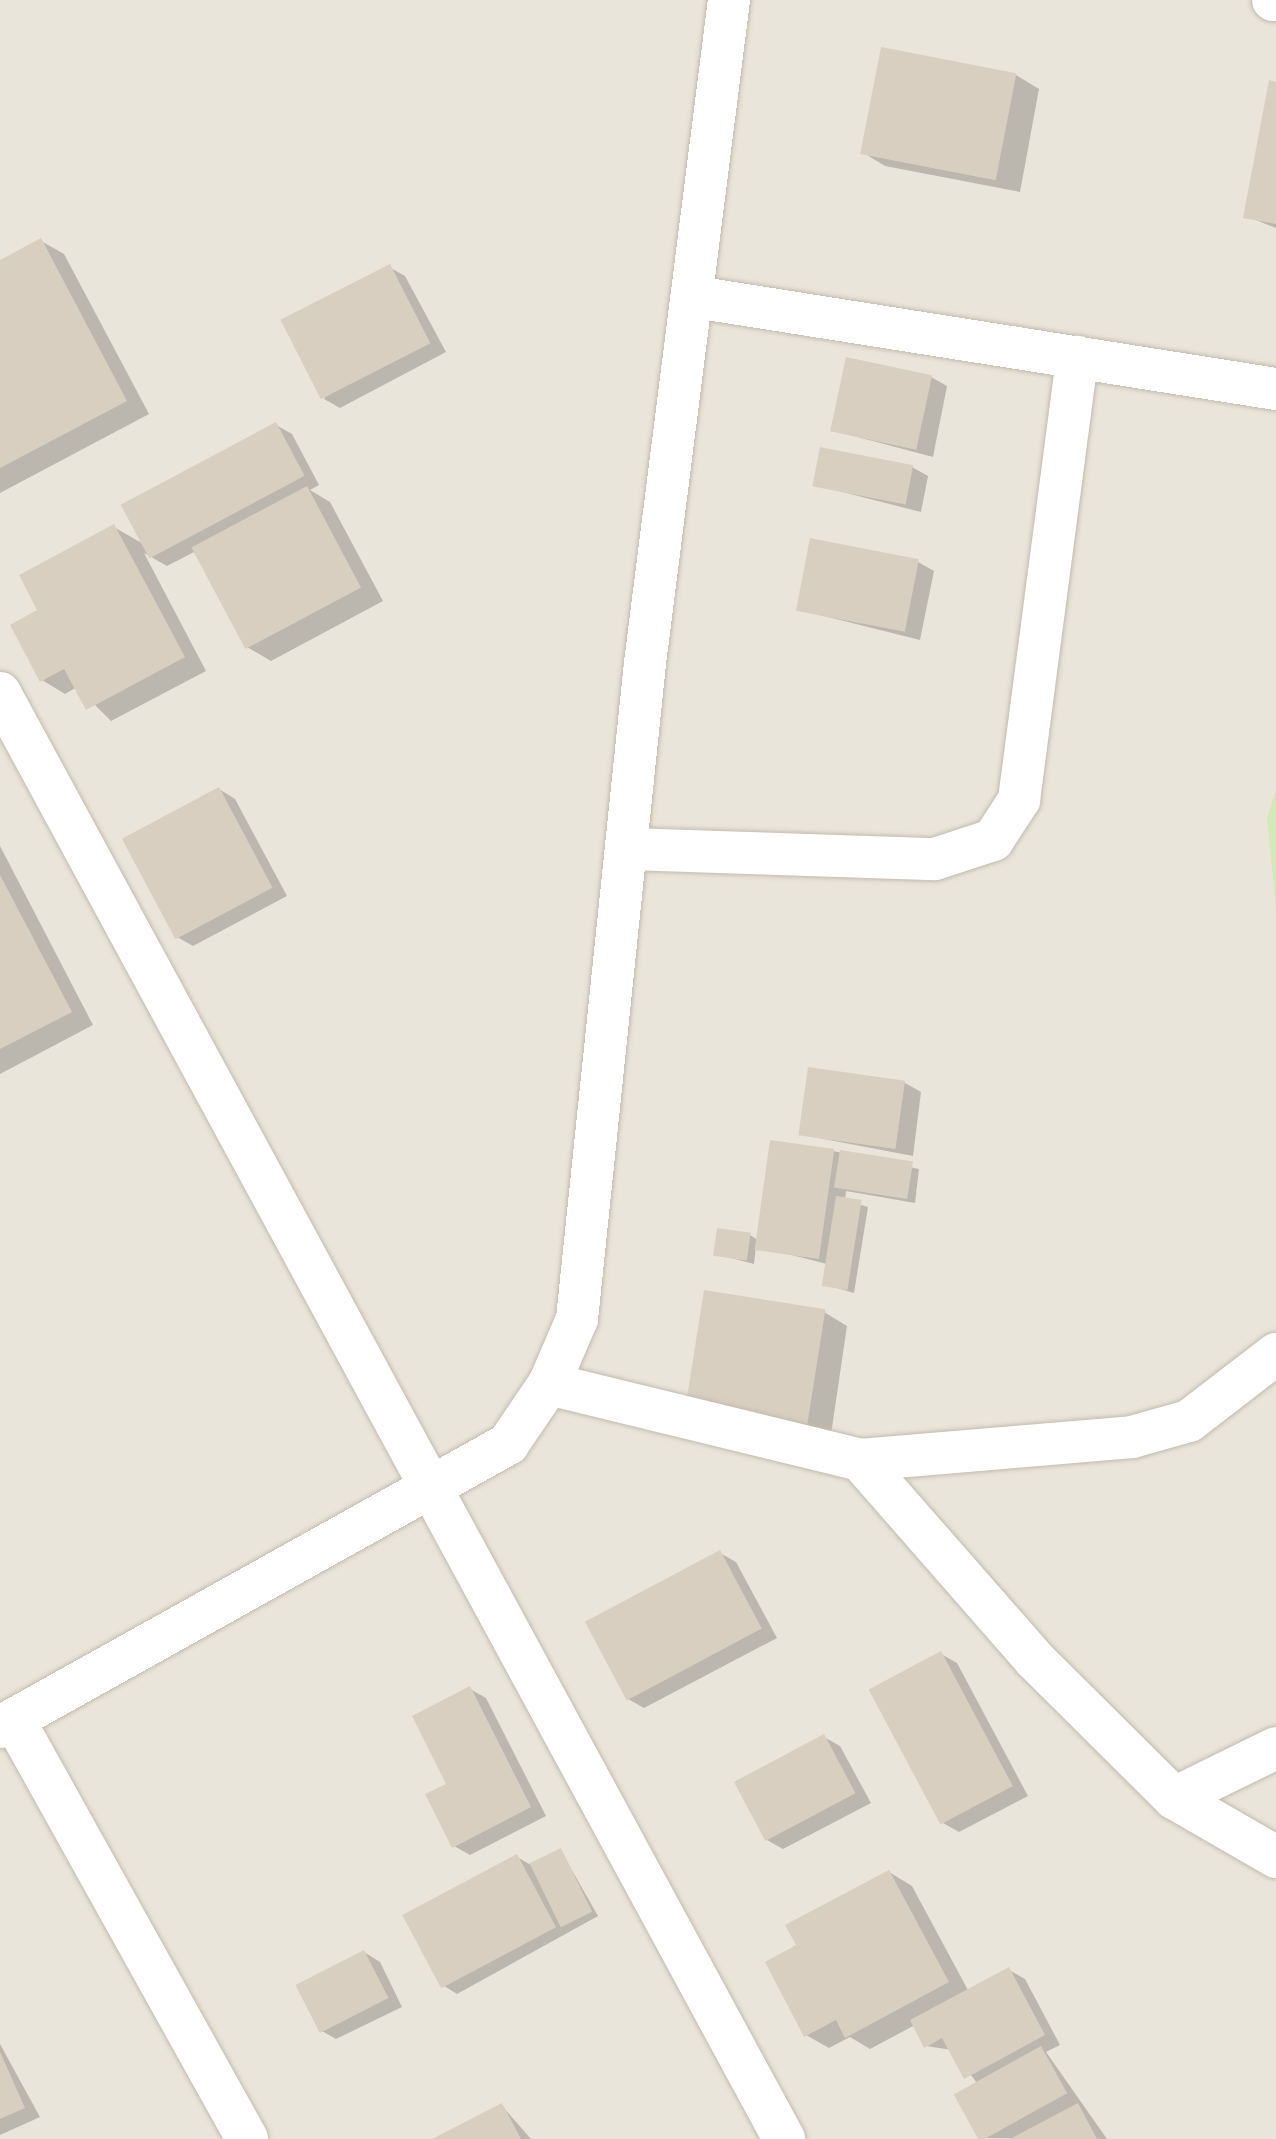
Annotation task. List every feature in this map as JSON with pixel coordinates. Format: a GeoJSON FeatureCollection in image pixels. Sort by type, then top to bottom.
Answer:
{"type":"FeatureCollection","features":[{"type":"Feature","properties":{"kind":"street"},"geometry":{"type":"LineString","coordinates":[[248,2139],[7,1724],[508,1444],[549,1384],[577,1318],[729,0]]}},
{"type":"Feature","properties":{"kind":"street"},"geometry":{"type":"LineString","coordinates":[[694,297],[1276,389]]}},
{"type":"Feature","properties":{"kind":"street"},"geometry":{"type":"LineString","coordinates":[[629,848],[935,859],[993,840],[1019,800],[1076,357]]}},
{"type":"Feature","properties":{"kind":"street"},"geometry":{"type":"LineString","coordinates":[[0,693],[434,1482],[784,2139]]}},
{"type":"Feature","properties":{"kind":"street"},"geometry":{"type":"LineString","coordinates":[[549,1384],[860,1460],[1132,1438],[1189,1421],[1276,1354]]}},
{"type":"Feature","properties":{"kind":"street"},"geometry":{"type":"LineString","coordinates":[[860,1460],[1035,1660],[1174,1798],[1276,1857]]}},
{"type":"Feature","properties":{"kind":"street"},"geometry":{"type":"LineString","coordinates":[[1174,1798],[1276,1748]]}},
{"type":"Feature","properties":{"kind":"shaded area"},"geometry":{"type":"Polygon","coordinates":[[[0,0],[1276,0],[1276,2139],[0,2139],[0,0]]]}},
{"type":"Feature","properties":{"kind":"green space"},"geometry":{"type":"Polygon","coordinates":[[[1276,791],[1276,910],[1267,817],[1276,791]]]}},
{"type":"Feature","properties":{"kind":"building"},"geometry":{"type":"Polygon","coordinates":[[[881,47],[1016,73],[996,180],[860,154],[881,47]]]}},
{"type":"Feature","properties":{"kind":"building"},"geometry":{"type":"Polygon","coordinates":[[[1269,80],[1276,82],[1276,224],[1243,218],[1269,80]]]}},
{"type":"Feature","properties":{"kind":"building"},"geometry":{"type":"Polygon","coordinates":[[[41,238],[127,401],[0,468],[0,260],[41,238]]]}},
{"type":"Feature","properties":{"kind":"building"},"geometry":{"type":"Polygon","coordinates":[[[390,264],[430,343],[321,399],[280,320],[390,264]]]}},
{"type":"Feature","properties":{"kind":"building"},"geometry":{"type":"Polygon","coordinates":[[[846,357],[932,375],[916,450],[830,431],[846,357]]]}},
{"type":"Feature","properties":{"kind":"building"},"geometry":{"type":"Polygon","coordinates":[[[276,422],[305,476],[149,558],[121,505],[276,422]]]}},
{"type":"Feature","properties":{"kind":"building"},"geometry":{"type":"Polygon","coordinates":[[[820,447],[913,465],[906,504],[812,486],[820,447]]]}},
{"type":"Feature","properties":{"kind":"building"},"geometry":{"type":"Polygon","coordinates":[[[307,486],[361,588],[245,649],[191,548],[307,486]]]}},
{"type":"Feature","properties":{"kind":"building"},"geometry":{"type":"Polygon","coordinates":[[[114,524],[185,657],[86,710],[64,669],[40,682],[10,625],[37,610],[19,575],[114,524]]]}},
{"type":"Feature","properties":{"kind":"building"},"geometry":{"type":"Polygon","coordinates":[[[810,538],[919,559],[905,632],[796,611],[810,538]]]}},
{"type":"Feature","properties":{"kind":"building"},"geometry":{"type":"Polygon","coordinates":[[[219,787],[273,888],[175,939],[122,839],[219,787]]]}},
{"type":"Feature","properties":{"kind":"building"},"geometry":{"type":"Polygon","coordinates":[[[0,875],[72,1012],[0,1049],[0,875]]]}},
{"type":"Feature","properties":{"kind":"building"},"geometry":{"type":"Polygon","coordinates":[[[808,1067],[905,1081],[895,1149],[798,1135],[808,1067]]]}},
{"type":"Feature","properties":{"kind":"building"},"geometry":{"type":"Polygon","coordinates":[[[770,1140],[834,1149],[819,1259],[755,1250],[770,1140]]]}},
{"type":"Feature","properties":{"kind":"building"},"geometry":{"type":"Polygon","coordinates":[[[840,1150],[913,1162],[907,1199],[834,1188],[840,1150]]]}},
{"type":"Feature","properties":{"kind":"building"},"geometry":{"type":"Polygon","coordinates":[[[836,1196],[862,1200],[847,1290],[822,1286],[836,1196]]]}},
{"type":"Feature","properties":{"kind":"building"},"geometry":{"type":"Polygon","coordinates":[[[717,1228],[751,1233],[747,1260],[713,1256],[717,1228]]]}},
{"type":"Feature","properties":{"kind":"building"},"geometry":{"type":"Polygon","coordinates":[[[704,1290],[825,1309],[805,1437],[684,1417],[704,1290]]]}},
{"type":"Feature","properties":{"kind":"building"},"geometry":{"type":"Polygon","coordinates":[[[720,1550],[762,1629],[627,1700],[585,1622],[720,1550]]]}},
{"type":"Feature","properties":{"kind":"building"},"geometry":{"type":"Polygon","coordinates":[[[941,1651],[1013,1786],[940,1825],[869,1689],[941,1651]]]}},
{"type":"Feature","properties":{"kind":"building"},"geometry":{"type":"Polygon","coordinates":[[[470,1686],[531,1807],[452,1848],[425,1794],[446,1784],[412,1716],[470,1686]]]}},
{"type":"Feature","properties":{"kind":"building"},"geometry":{"type":"Polygon","coordinates":[[[824,1734],[855,1793],[765,1841],[734,1782],[824,1734]]]}},
{"type":"Feature","properties":{"kind":"building"},"geometry":{"type":"Polygon","coordinates":[[[561,1848],[592,1912],[561,1927],[530,1863],[561,1848]]]}},
{"type":"Feature","properties":{"kind":"building"},"geometry":{"type":"Polygon","coordinates":[[[517,1854],[556,1927],[441,1988],[402,1915],[517,1854]]]}},
{"type":"Feature","properties":{"kind":"building"},"geometry":{"type":"Polygon","coordinates":[[[889,1870],[949,1982],[845,2038],[836,2020],[804,2037],[765,1962],[796,1945],[785,1925],[889,1870]]]}},
{"type":"Feature","properties":{"kind":"building"},"geometry":{"type":"Polygon","coordinates":[[[364,1950],[389,1998],[320,2033],[295,1985],[364,1950]]]}},
{"type":"Feature","properties":{"kind":"building"},"geometry":{"type":"Polygon","coordinates":[[[1009,1967],[1045,2035],[964,2079],[942,2038],[924,2048],[910,2020],[1009,1967]]]}},
{"type":"Feature","properties":{"kind":"building"},"geometry":{"type":"Polygon","coordinates":[[[1041,2046],[1067,2093],[985,2139],[978,2139],[954,2094],[1041,2046]]]}},
{"type":"Feature","properties":{"kind":"building"},"geometry":{"type":"Polygon","coordinates":[[[0,2052],[25,2108],[0,2119],[0,2052]]]}},
{"type":"Feature","properties":{"kind":"building"},"geometry":{"type":"Polygon","coordinates":[[[502,2103],[521,2139],[432,2139],[502,2103]]]}},
{"type":"Feature","properties":{"kind":"building"},"geometry":{"type":"Polygon","coordinates":[[[1078,2103],[1097,2139],[1010,2139],[1078,2103]]]}}]}
